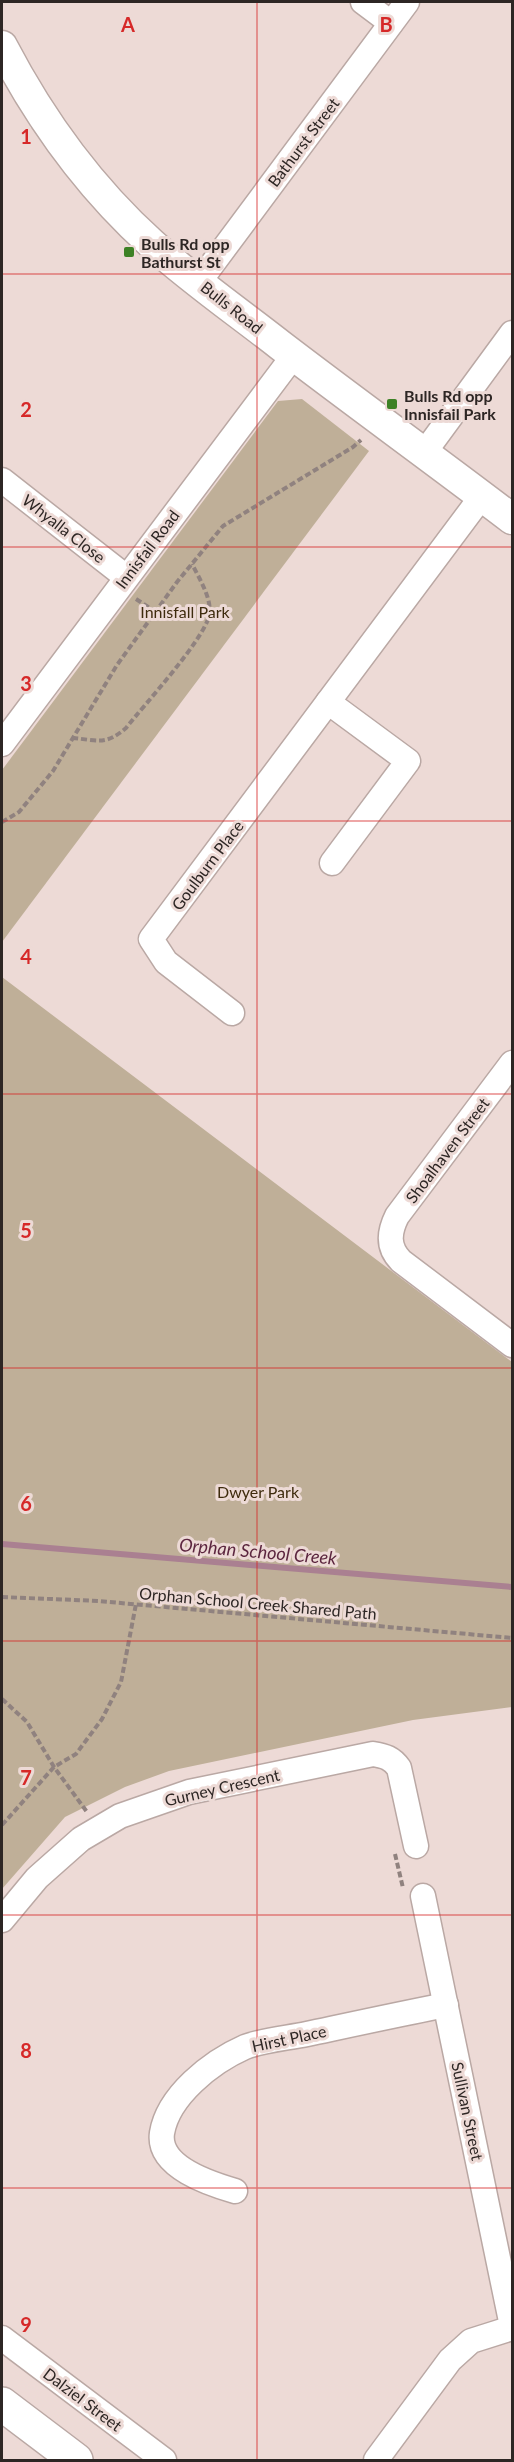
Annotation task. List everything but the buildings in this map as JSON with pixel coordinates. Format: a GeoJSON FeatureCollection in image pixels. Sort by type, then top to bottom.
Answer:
{"type":"FeatureCollection","features":[{"type":"Feature","properties":{"kind":"main road"},"geometry":{"type":"LineString","coordinates":[[2,2404],[76,2460]]}},
{"type":"Feature","properties":{"kind":"street"},"geometry":{"type":"LineString","coordinates":[[363,2],[391,22]]}},
{"type":"Feature","properties":{"kind":"street","name":"Bathurst Street"},"geometry":{"type":"LineString","coordinates":[[199,282],[407,2]]}},
{"type":"Feature","properties":{"kind":"street","name":"Bulls Road"},"geometry":{"type":"LineString","coordinates":[[2,46],[20,81],[82,169],[115,207],[152,243],[294,355],[513,519]]}},
{"type":"Feature","properties":{"kind":"street"},"geometry":{"type":"LineString","coordinates":[[424,453],[513,333]]}},
{"type":"Feature","properties":{"kind":"street","name":"Innisfail Road"},"geometry":{"type":"LineString","coordinates":[[2,744],[294,355]]}},
{"type":"Feature","properties":{"kind":"street","name":"Whyalla Close"},"geometry":{"type":"LineString","coordinates":[[2,480],[126,577]]}},
{"type":"Feature","properties":{"kind":"street","name":"Goulburn Place"},"geometry":{"type":"LineString","coordinates":[[232,1013],[166,962],[152,939],[482,496]]}},
{"type":"Feature","properties":{"kind":"street"},"geometry":{"type":"LineString","coordinates":[[328,702],[408,761],[332,863]]}},
{"type":"Feature","properties":{"kind":"street","name":"Shoalhaven Street"},"geometry":{"type":"LineString","coordinates":[[513,1063],[397,1215],[392,1225],[390,1240],[392,1250],[401,1261],[513,1345]]}},
{"type":"Feature","properties":{"kind":"street","name":"Gurney Crescent"},"geometry":{"type":"LineString","coordinates":[[2,1920],[37,1878],[81,1839],[120,1816],[172,1796],[374,1754],[394,1761],[399,1768],[416,1846]]}},
{"type":"Feature","properties":{"kind":"street","name":"Sullivan Street"},"geometry":{"type":"LineString","coordinates":[[423,1896],[513,2327]]}},
{"type":"Feature","properties":{"kind":"street","name":"Hirst Place"},"geometry":{"type":"LineString","coordinates":[[235,2191],[190,2175],[169,2156],[162,2137],[166,2118],[185,2091],[210,2067],[246,2047],[446,2005]]}},
{"type":"Feature","properties":{"kind":"street"},"geometry":{"type":"LineString","coordinates":[[376,2460],[450,2360],[471,2341],[513,2327]]}},
{"type":"Feature","properties":{"kind":"street","name":"Dalziel Street"},"geometry":{"type":"LineString","coordinates":[[2,2338],[164,2460]]}},
{"type":"Feature","properties":{"kind":"path"},"geometry":{"type":"LineString","coordinates":[[2,822],[19,812],[53,771],[117,665],[223,526],[361,440]]}},
{"type":"Feature","properties":{"kind":"path"},"geometry":{"type":"LineString","coordinates":[[72,738],[109,741],[117,736],[202,634],[210,615],[204,590],[192,564]]}},
{"type":"Feature","properties":{"kind":"path","name":"Orphan School Creek Shared Path"},"geometry":{"type":"LineString","coordinates":[[2,1597],[136,1604],[513,1638]]}},
{"type":"Feature","properties":{"kind":"path"},"geometry":{"type":"LineString","coordinates":[[2,1825],[54,1767],[76,1754],[102,1719],[121,1682],[136,1604]]}},
{"type":"Feature","properties":{"kind":"path"},"geometry":{"type":"LineString","coordinates":[[2,1699],[27,1722],[54,1767],[98,1828]]}},
{"type":"Feature","properties":{"kind":"green space","name":"Innisfall Park"},"geometry":{"type":"Polygon","coordinates":[[[302,399],[369,451],[2,942],[2,770],[278,401],[302,399]]]}},
{"type":"Feature","properties":{"kind":"green space","name":"Dwyer Park"},"geometry":{"type":"Polygon","coordinates":[[[2,977],[512,1362],[512,1707],[413,1720],[169,1771],[125,1787],[65,1817],[2,1889],[2,977]]]}},
{"type":"Feature","properties":{"kind":"waterway","name":"Orphan School Creek"},"geometry":{"type":"LineString","coordinates":[[2,1544],[512,1587]]}},
{"type":"Feature","properties":{"kind":"place","name":"Bulls Rd opp Bathurst St"},"geometry":{"type":"Point","coordinates":[129,252]}},
{"type":"Feature","properties":{"kind":"place","name":"Bulls Rd opp Innisfail Park"},"geometry":{"type":"Point","coordinates":[392,404]}}]}
